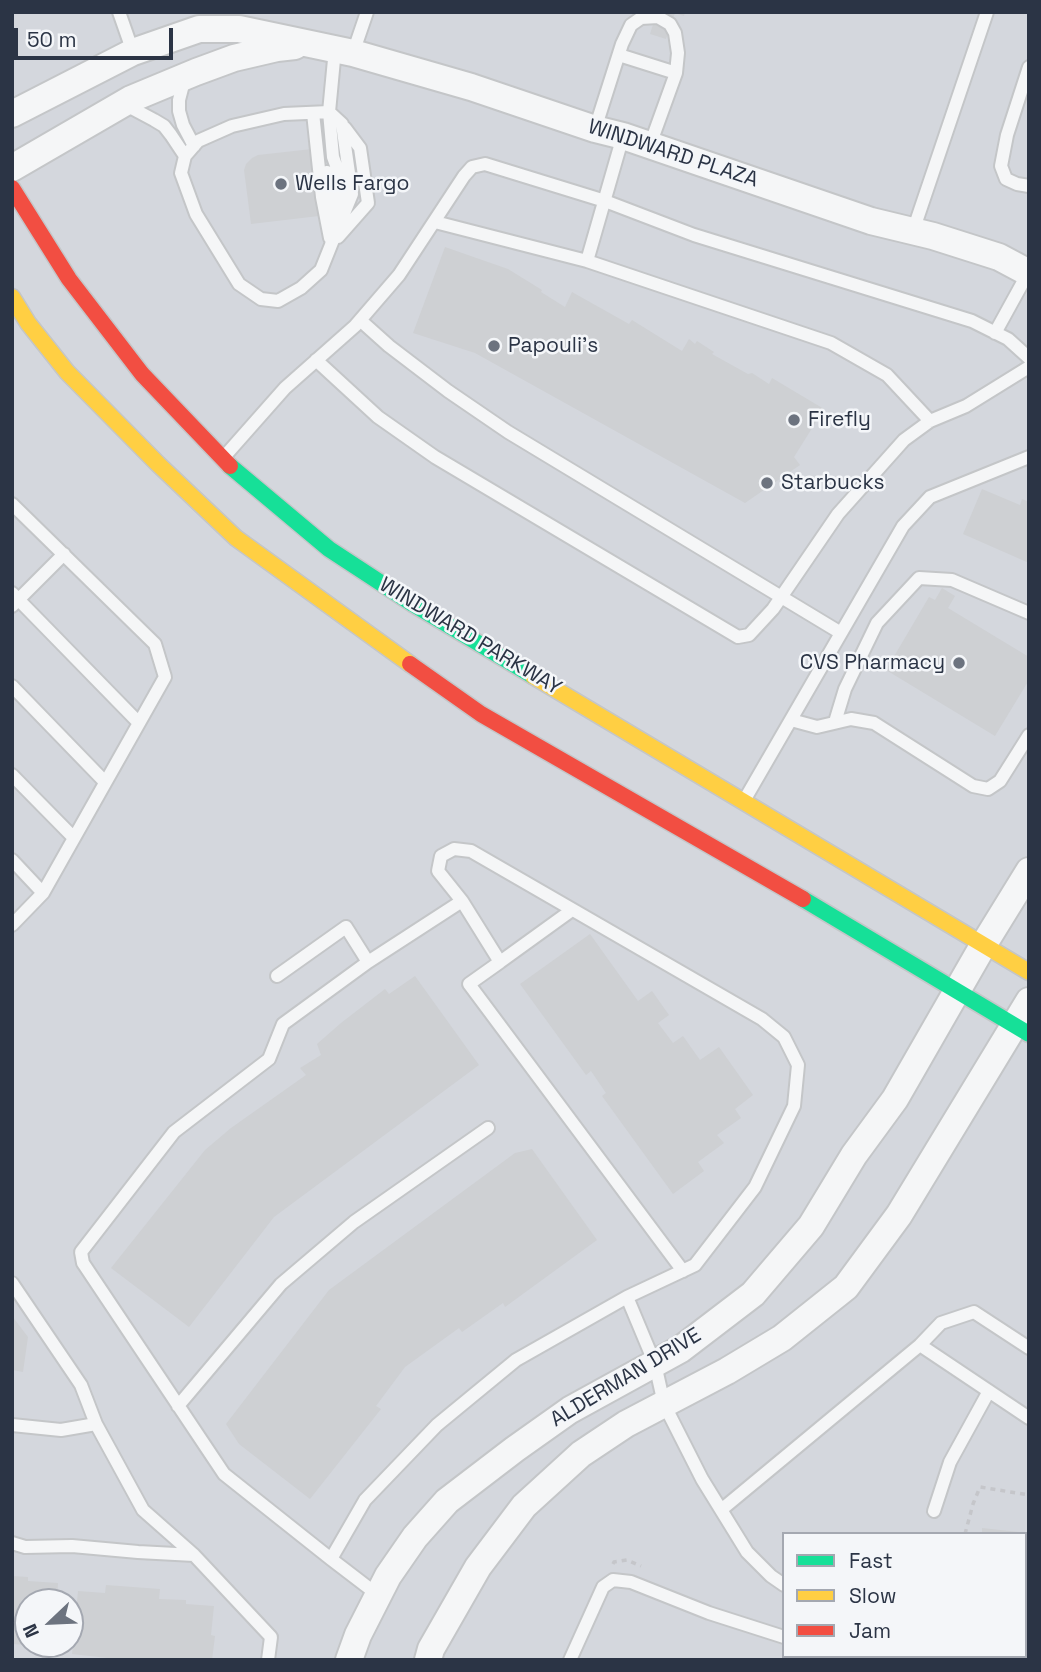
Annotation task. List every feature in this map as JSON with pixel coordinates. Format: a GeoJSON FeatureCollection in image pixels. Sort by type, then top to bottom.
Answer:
{"type":"FeatureCollection","features":[{"type":"Feature","properties":{"kind":"main road","name":"WINDWARD PARKWAY"},"geometry":{"type":"LineString","coordinates":[[12,188],[69,279],[142,374],[222,459],[330,549],[412,604],[1029,972]]}},
{"type":"Feature","properties":{"kind":"main road"},"geometry":{"type":"LineString","coordinates":[[12,297],[28,323],[66,372],[236,538],[481,714],[814,905],[1021,1030]]}},
{"type":"Feature","properties":{"kind":"street","name":"WINDWARD PLAZA"},"geometry":{"type":"LineString","coordinates":[[12,114],[133,52],[199,29],[239,29],[334,48],[471,87],[595,129],[624,136],[871,221],[999,257],[1028,273]]}},
{"type":"Feature","properties":{"kind":"street","name":"WINDWARD PLAZA"},"geometry":{"type":"LineString","coordinates":[[12,168],[124,104],[234,58],[277,48],[334,48]]}},
{"type":"Feature","properties":{"kind":"street"},"geometry":{"type":"LineString","coordinates":[[984,944],[1029,871]]}},
{"type":"Feature","properties":{"kind":"street","name":"ALDERMAN DRIVE"},"geometry":{"type":"LineString","coordinates":[[349,1660],[358,1634],[388,1576],[415,1537],[447,1500],[570,1410],[681,1349],[753,1294],[811,1226],[854,1155],[895,1099],[984,944]]}},
{"type":"Feature","properties":{"kind":"street"},"geometry":{"type":"LineString","coordinates":[[1021,1030],[1029,1001]]}},
{"type":"Feature","properties":{"kind":"street","name":"ALDERMAN DRIVE"},"geometry":{"type":"LineString","coordinates":[[428,1660],[431,1649],[478,1567],[524,1506],[581,1454],[626,1424],[727,1371],[782,1338],[846,1287],[899,1215],[1021,1030]]}},
{"type":"Feature","properties":{"kind":"lane"},"geometry":{"type":"LineString","coordinates":[[119,12],[133,52]]}},
{"type":"Feature","properties":{"kind":"lane"},"geometry":{"type":"LineString","coordinates":[[331,245],[322,197],[321,112],[334,48],[367,12]]}},
{"type":"Feature","properties":{"kind":"lane"},"geometry":{"type":"LineString","coordinates":[[913,231],[986,12]]}},
{"type":"Feature","properties":{"kind":"lane"},"geometry":{"type":"LineString","coordinates":[[595,129],[631,24],[641,18],[658,17],[670,24],[675,33],[678,53],[676,73],[650,145]]}},
{"type":"Feature","properties":{"kind":"lane"},"geometry":{"type":"LineString","coordinates":[[619,55],[676,73]]}},
{"type":"Feature","properties":{"kind":"lane"},"geometry":{"type":"LineString","coordinates":[[1029,67],[1007,135],[1001,166],[1006,179],[1029,186]]}},
{"type":"Feature","properties":{"kind":"lane"},"geometry":{"type":"LineString","coordinates":[[186,76],[179,100],[179,111],[194,146]]}},
{"type":"Feature","properties":{"kind":"lane"},"geometry":{"type":"LineString","coordinates":[[124,104],[164,127],[185,156]]}},
{"type":"Feature","properties":{"kind":"lane"},"geometry":{"type":"LineString","coordinates":[[321,112],[337,168],[341,195],[331,245]]}},
{"type":"Feature","properties":{"kind":"lane"},"geometry":{"type":"LineString","coordinates":[[321,112],[342,124],[352,194],[321,270],[301,288],[278,301],[261,299],[239,285],[196,215],[181,173],[185,156],[198,141],[232,126],[284,114],[321,112]]}},
{"type":"Feature","properties":{"kind":"lane"},"geometry":{"type":"LineString","coordinates":[[587,261],[624,136]]}},
{"type":"Feature","properties":{"kind":"lane"},"geometry":{"type":"LineString","coordinates":[[222,459],[285,388],[360,320],[399,275],[464,176],[472,167],[485,164],[604,201],[694,235],[972,321],[1008,339],[1029,358]]}},
{"type":"Feature","properties":{"kind":"lane"},"geometry":{"type":"LineString","coordinates":[[435,222],[587,261],[831,343],[887,375],[930,421]]}},
{"type":"Feature","properties":{"kind":"lane"},"geometry":{"type":"LineString","coordinates":[[995,333],[1028,273]]}},
{"type":"Feature","properties":{"kind":"lane"},"geometry":{"type":"LineString","coordinates":[[360,320],[449,391],[508,432],[841,634]]}},
{"type":"Feature","properties":{"kind":"lane"},"geometry":{"type":"LineString","coordinates":[[316,359],[378,417],[435,457],[738,637],[749,635],[773,609],[838,514],[904,440],[930,421],[966,405],[1029,367]]}},
{"type":"Feature","properties":{"kind":"lane"},"geometry":{"type":"LineString","coordinates":[[743,802],[903,526],[930,497],[1024,460],[1029,473]]}},
{"type":"Feature","properties":{"kind":"lane"},"geometry":{"type":"LineString","coordinates":[[12,504],[155,644],[165,677],[43,893],[12,925]]}},
{"type":"Feature","properties":{"kind":"lane"},"geometry":{"type":"LineString","coordinates":[[64,554],[14,600],[139,723]]}},
{"type":"Feature","properties":{"kind":"lane"},"geometry":{"type":"LineString","coordinates":[[835,722],[845,689],[877,623],[919,578],[951,580],[1029,613]]}},
{"type":"Feature","properties":{"kind":"lane"},"geometry":{"type":"LineString","coordinates":[[12,686],[106,782]]}},
{"type":"Feature","properties":{"kind":"lane"},"geometry":{"type":"LineString","coordinates":[[791,720],[817,727],[851,719],[874,723],[973,786],[988,789],[1000,782],[1029,735]]}},
{"type":"Feature","properties":{"kind":"lane"},"geometry":{"type":"LineString","coordinates":[[12,775],[74,838]]}},
{"type":"Feature","properties":{"kind":"lane"},"geometry":{"type":"LineString","coordinates":[[331,1559],[365,1500],[437,1424],[516,1360],[627,1297],[695,1265],[755,1187],[793,1106],[797,1065],[784,1037],[762,1019],[471,851],[454,849],[441,856],[438,871],[462,901],[500,962]]}},
{"type":"Feature","properties":{"kind":"lane"},"geometry":{"type":"LineString","coordinates":[[12,860],[43,893]]}},
{"type":"Feature","properties":{"kind":"lane"},"geometry":{"type":"LineString","coordinates":[[378,1595],[223,1474],[83,1263],[81,1252],[174,1132],[269,1059],[283,1024],[368,962],[462,901]]}},
{"type":"Feature","properties":{"kind":"lane"},"geometry":{"type":"LineString","coordinates":[[572,910],[470,984],[683,1271]]}},
{"type":"Feature","properties":{"kind":"lane"},"geometry":{"type":"LineString","coordinates":[[277,976],[346,927],[368,962]]}},
{"type":"Feature","properties":{"kind":"lane"},"geometry":{"type":"LineString","coordinates":[[178,1406],[281,1284],[354,1222],[488,1128]]}},
{"type":"Feature","properties":{"kind":"lane"},"geometry":{"type":"LineString","coordinates":[[12,1283],[81,1385],[96,1424],[143,1510],[194,1555],[271,1637],[268,1660]]}},
{"type":"Feature","properties":{"kind":"lane"},"geometry":{"type":"LineString","coordinates":[[627,1297],[655,1364],[664,1404],[702,1479],[747,1552],[782,1584]]}},
{"type":"Feature","properties":{"kind":"lane"},"geometry":{"type":"LineString","coordinates":[[721,1510],[920,1345],[941,1323],[974,1312],[1029,1348]]}},
{"type":"Feature","properties":{"kind":"lane"},"geometry":{"type":"LineString","coordinates":[[920,1345],[1029,1418]]}},
{"type":"Feature","properties":{"kind":"lane"},"geometry":{"type":"LineString","coordinates":[[934,1511],[950,1462],[989,1391]]}},
{"type":"Feature","properties":{"kind":"lane"},"geometry":{"type":"LineString","coordinates":[[12,1425],[61,1430],[96,1424]]}},
{"type":"Feature","properties":{"kind":"lane"},"geometry":{"type":"LineString","coordinates":[[12,1543],[25,1547],[72,1546],[194,1555]]}},
{"type":"Feature","properties":{"kind":"lane"},"geometry":{"type":"LineString","coordinates":[[570,1660],[603,1587],[613,1580],[631,1582],[709,1613],[782,1636]]}},
{"type":"Feature","properties":{"kind":"path"},"geometry":{"type":"LineString","coordinates":[[965,1532],[972,1504],[980,1487],[1029,1495]]}},
{"type":"Feature","properties":{"kind":"shaded area"},"geometry":{"type":"Polygon","coordinates":[[[12,12],[1029,12],[1029,1660],[12,1660],[12,12]]]}},
{"type":"Feature","properties":{"kind":"building"},"geometry":{"type":"Polygon","coordinates":[[[657,12],[685,12],[684,16],[675,13],[666,39],[650,34],[657,12]]]}},
{"type":"Feature","properties":{"kind":"building","name":"Wells Fargo"},"geometry":{"type":"Polygon","coordinates":[[[312,149],[314,171],[357,165],[360,193],[317,198],[319,216],[251,224],[244,170],[246,164],[258,155],[312,149]]]}},
{"type":"Feature","properties":{"kind":"building"},"geometry":{"type":"Polygon","coordinates":[[[445,247],[508,269],[565,307],[572,292],[629,324],[632,320],[682,351],[689,339],[695,344],[697,341],[714,352],[712,354],[748,374],[752,373],[769,384],[772,378],[824,409],[794,457],[800,465],[745,503],[475,353],[413,333],[445,247]]]}},
{"type":"Feature","properties":{"kind":"building"},"geometry":{"type":"Polygon","coordinates":[[[982,489],[1020,505],[1022,499],[1029,502],[1029,563],[963,534],[982,489]]]}},
{"type":"Feature","properties":{"kind":"building","name":"CVS Pharmacy"},"geometry":{"type":"Polygon","coordinates":[[[942,588],[955,596],[948,608],[1029,657],[1029,680],[995,736],[886,670],[929,597],[935,600],[942,588]]]}},
{"type":"Feature","properties":{"kind":"building"},"geometry":{"type":"Polygon","coordinates":[[[590,934],[638,1001],[652,991],[669,1015],[658,1023],[673,1043],[683,1036],[700,1060],[719,1047],[753,1095],[735,1109],[741,1118],[717,1135],[724,1143],[698,1162],[704,1171],[673,1194],[602,1096],[606,1093],[591,1071],[586,1075],[520,984],[590,934]]]}},
{"type":"Feature","properties":{"kind":"building"},"geometry":{"type":"Polygon","coordinates":[[[415,976],[479,1065],[274,1217],[189,1327],[111,1268],[205,1150],[231,1128],[306,1075],[300,1068],[321,1055],[317,1044],[341,1023],[385,989],[389,994],[415,976]]]}},
{"type":"Feature","properties":{"kind":"building"},"geometry":{"type":"Polygon","coordinates":[[[532,1149],[597,1240],[505,1307],[503,1303],[462,1332],[459,1328],[405,1367],[376,1406],[381,1409],[310,1499],[239,1444],[226,1424],[329,1290],[515,1153],[532,1149]]]}},
{"type":"Feature","properties":{"kind":"building"},"geometry":{"type":"Polygon","coordinates":[[[12,1316],[28,1337],[23,1372],[12,1370],[12,1316]]]}},
{"type":"Feature","properties":{"kind":"building"},"geometry":{"type":"Polygon","coordinates":[[[982,1528],[1019,1532],[982,1532],[982,1528]]]}},
{"type":"Feature","properties":{"kind":"building"},"geometry":{"type":"Polygon","coordinates":[[[1029,1533],[1029,1660],[966,1659],[1027,1658],[1029,1533]]]}},
{"type":"Feature","properties":{"kind":"building"},"geometry":{"type":"Polygon","coordinates":[[[12,1576],[28,1577],[28,1581],[58,1583],[58,1588],[14,1588],[12,1644],[12,1576]]]}},
{"type":"Feature","properties":{"kind":"building"},"geometry":{"type":"Polygon","coordinates":[[[106,1585],[160,1589],[159,1599],[186,1600],[186,1604],[214,1606],[211,1635],[215,1636],[212,1660],[125,1660],[84,1655],[84,1591],[105,1593],[106,1585]]]}},
{"type":"Feature","properties":{"kind":"traffic: fast"},"geometry":{"type":"LineString","coordinates":[[230,466],[329,549],[413,604],[533,676]]}},
{"type":"Feature","properties":{"kind":"traffic: fast"},"geometry":{"type":"LineString","coordinates":[[803,899],[1029,1034]]}},
{"type":"Feature","properties":{"kind":"traffic: slow"},"geometry":{"type":"LineString","coordinates":[[12,297],[28,323],[67,372],[236,538],[410,664]]}},
{"type":"Feature","properties":{"kind":"traffic: slow"},"geometry":{"type":"LineString","coordinates":[[533,676],[1029,972]]}},
{"type":"Feature","properties":{"kind":"traffic: jam"},"geometry":{"type":"LineString","coordinates":[[12,188],[69,279],[142,374],[230,466]]}},
{"type":"Feature","properties":{"kind":"traffic: jam"},"geometry":{"type":"LineString","coordinates":[[410,664],[481,714],[803,899]]}},
{"type":"Feature","properties":{"kind":"place","name":"Wells Fargo"},"geometry":{"type":"Point","coordinates":[281,184]}},
{"type":"Feature","properties":{"kind":"place","name":"Papouli's"},"geometry":{"type":"Point","coordinates":[494,346]}},
{"type":"Feature","properties":{"kind":"place","name":"Firefly"},"geometry":{"type":"Point","coordinates":[794,420]}},
{"type":"Feature","properties":{"kind":"place","name":"Starbucks"},"geometry":{"type":"Point","coordinates":[767,483]}},
{"type":"Feature","properties":{"kind":"place","name":"CVS Pharmacy"},"geometry":{"type":"Point","coordinates":[959,663]}}]}
